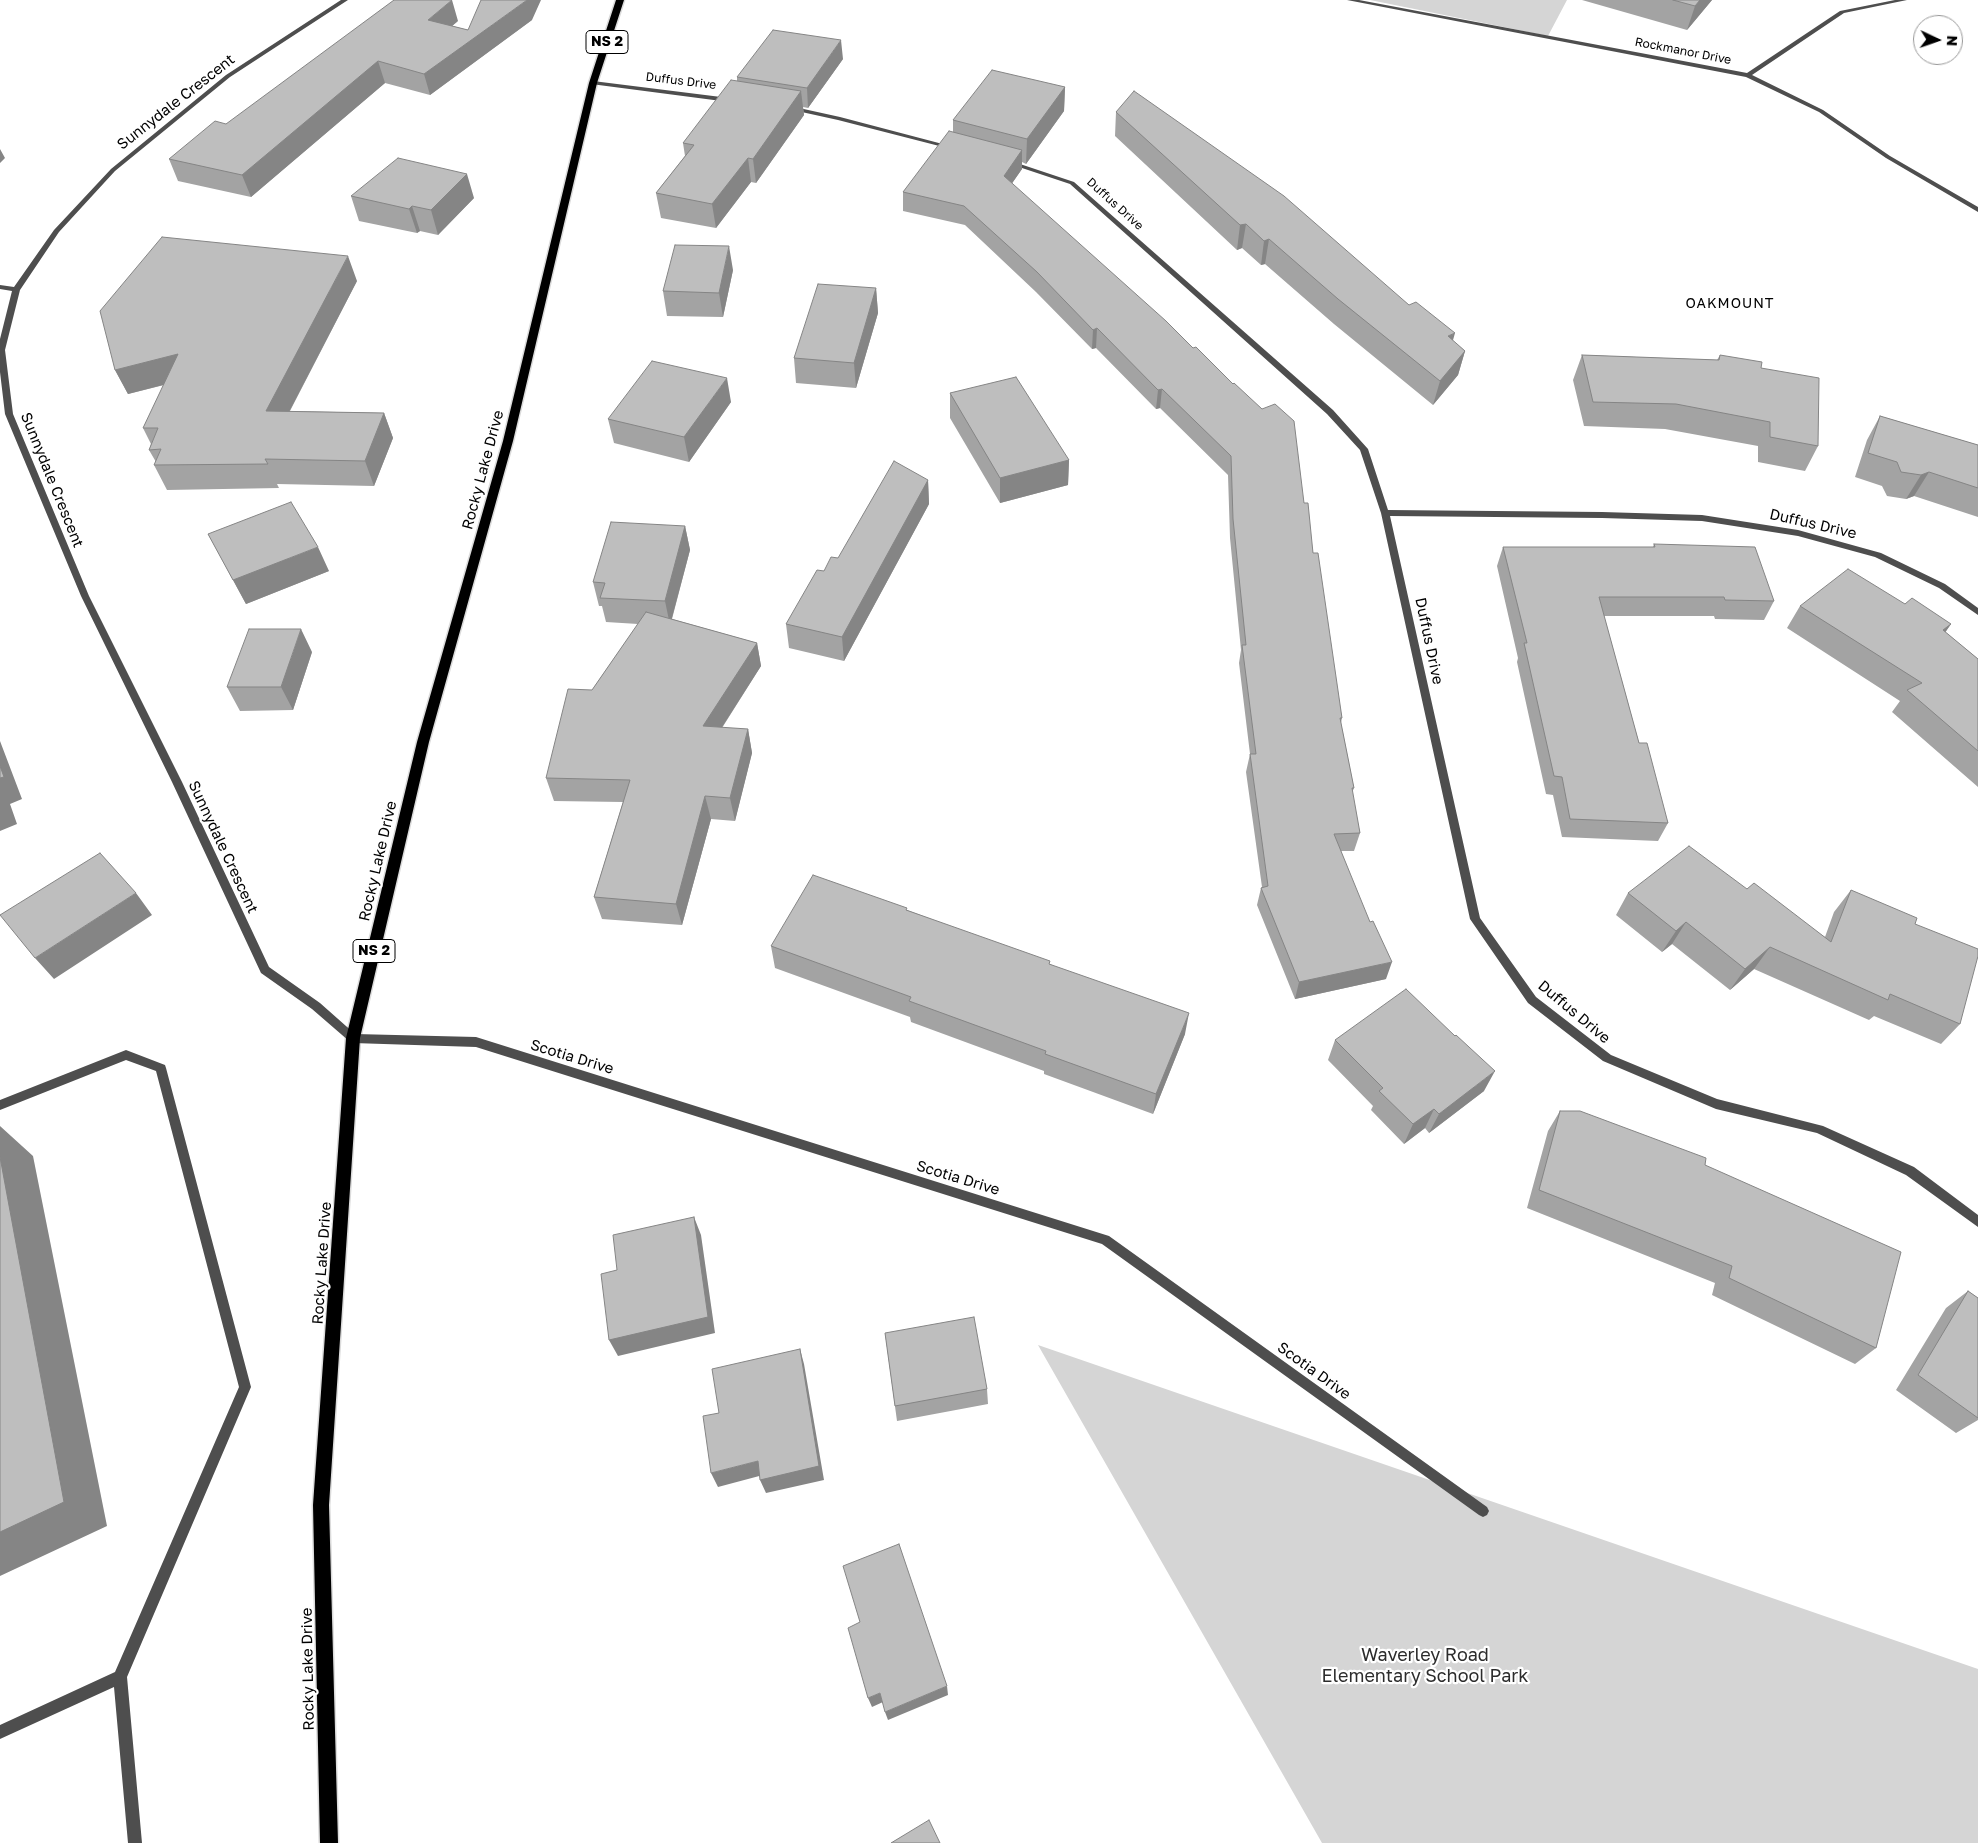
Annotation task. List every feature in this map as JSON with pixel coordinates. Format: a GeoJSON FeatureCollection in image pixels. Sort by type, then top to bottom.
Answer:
{"type":"FeatureCollection","features":[{"type":"Feature","properties":{"kind":"main road","name":"Rocky Lake Drive"},"geometry":{"type":"LineString","coordinates":[[328,1843],[321,1505],[353,1038],[423,742],[508,441],[593,83],[620,0]]}},
{"type":"Feature","properties":{"kind":"street","name":"Sunnydale Crescent"},"geometry":{"type":"LineString","coordinates":[[344,0],[228,76],[113,170],[56,231],[16,290],[1,350],[9,414],[85,596],[177,782],[265,970],[316,1006],[353,1038]]}},
{"type":"Feature","properties":{"kind":"street","name":"Rockmanor Drive"},"geometry":{"type":"LineString","coordinates":[[1350,0],[1748,75],[1821,111],[1888,157],[1978,210]]}},
{"type":"Feature","properties":{"kind":"street"},"geometry":{"type":"LineString","coordinates":[[1748,75],[1787,51],[1842,12],[1904,0]]}},
{"type":"Feature","properties":{"kind":"street","name":"Duffus Drive"},"geometry":{"type":"LineString","coordinates":[[593,83],[736,100]]}},
{"type":"Feature","properties":{"kind":"street"},"geometry":{"type":"LineString","coordinates":[[784,107],[838,118],[963,150]]}},
{"type":"Feature","properties":{"kind":"street","name":"Duffus Drive"},"geometry":{"type":"LineString","coordinates":[[1001,160],[1072,183],[1330,412],[1364,448],[1385,513],[1474,919],[1532,1000],[1607,1058],[1716,1104],[1819,1129],[1910,1171],[1978,1222]]}},
{"type":"Feature","properties":{"kind":"street"},"geometry":{"type":"LineString","coordinates":[[0,287],[16,290]]}},
{"type":"Feature","properties":{"kind":"street","name":"Duffus Drive"},"geometry":{"type":"LineString","coordinates":[[1385,513],[1702,518],[1798,533],[1878,555],[1942,586],[1978,612]]}},
{"type":"Feature","properties":{"kind":"street","name":"Scotia Drive"},"geometry":{"type":"LineString","coordinates":[[353,1038],[476,1042],[1105,1240],[1483,1511]]}},
{"type":"Feature","properties":{"kind":"street"},"geometry":{"type":"LineString","coordinates":[[0,1105],[126,1055],[161,1068],[245,1388],[120,1676],[135,1843]]}},
{"type":"Feature","properties":{"kind":"street"},"geometry":{"type":"LineString","coordinates":[[0,1732],[120,1676]]}},
{"type":"Feature","properties":{"kind":"green space"},"geometry":{"type":"Polygon","coordinates":[[[1370,0],[1567,0],[1548,36],[1370,0]]]}},
{"type":"Feature","properties":{"kind":"green space","name":"Waverley Road Elementary School Park"},"geometry":{"type":"Polygon","coordinates":[[[1038,1345],[1978,1669],[1978,1843],[1322,1843],[1038,1345]]]}},
{"type":"Feature","properties":{"kind":"building"},"geometry":{"type":"Polygon","coordinates":[[[394,0],[452,0],[428,20],[468,30],[481,0],[527,0],[424,74],[378,61],[242,175],[169,159],[215,121],[226,124],[394,0]]]}},
{"type":"Feature","properties":{"kind":"building"},"geometry":{"type":"Polygon","coordinates":[[[1673,0],[1700,0],[1695,6],[1673,0]]]}},
{"type":"Feature","properties":{"kind":"building"},"geometry":{"type":"Polygon","coordinates":[[[773,30],[841,40],[807,88],[737,77],[773,30]]]}},
{"type":"Feature","properties":{"kind":"building"},"geometry":{"type":"Polygon","coordinates":[[[992,70],[1065,87],[1027,139],[953,120],[992,70]]]}},
{"type":"Feature","properties":{"kind":"building"},"geometry":{"type":"Polygon","coordinates":[[[731,80],[801,91],[753,159],[748,158],[712,204],[656,193],[694,145],[683,143],[731,80]]]}},
{"type":"Feature","properties":{"kind":"building"},"geometry":{"type":"Polygon","coordinates":[[[1134,91],[1284,196],[1409,305],[1416,302],[1455,333],[1448,336],[1465,351],[1440,381],[1338,299],[1269,239],[1264,241],[1246,224],[1240,225],[1116,112],[1134,91]]]}},
{"type":"Feature","properties":{"kind":"building"},"geometry":{"type":"Polygon","coordinates":[[[949,131],[1022,150],[1004,176],[1166,321],[1193,348],[1196,347],[1233,384],[1262,409],[1275,404],[1294,421],[1304,503],[1308,503],[1313,553],[1318,553],[1342,718],[1340,718],[1354,788],[1352,788],[1360,833],[1334,834],[1370,922],[1373,921],[1392,962],[1299,982],[1261,888],[1268,886],[1250,754],[1256,754],[1242,645],[1246,645],[1233,519],[1231,456],[1162,389],[1158,390],[1097,328],[1093,330],[1037,272],[964,206],[903,192],[949,131]]]}},
{"type":"Feature","properties":{"kind":"building"},"geometry":{"type":"Polygon","coordinates":[[[398,158],[467,174],[431,210],[412,206],[409,209],[351,196],[398,158]]]}},
{"type":"Feature","properties":{"kind":"building"},"geometry":{"type":"Polygon","coordinates":[[[162,237],[348,256],[266,411],[384,413],[365,461],[265,459],[268,464],[154,465],[161,449],[149,450],[158,428],[143,428],[178,354],[115,370],[100,311],[162,237]]]}},
{"type":"Feature","properties":{"kind":"building"},"geometry":{"type":"Polygon","coordinates":[[[675,245],[729,246],[719,293],[663,291],[675,245]]]}},
{"type":"Feature","properties":{"kind":"building"},"geometry":{"type":"Polygon","coordinates":[[[818,284],[876,288],[854,363],[794,358],[818,284]]]}},
{"type":"Feature","properties":{"kind":"building"},"geometry":{"type":"Polygon","coordinates":[[[1582,355],[1719,360],[1720,355],[1762,362],[1761,368],[1819,378],[1818,446],[1770,437],[1770,422],[1676,404],[1593,402],[1582,355]]]}},
{"type":"Feature","properties":{"kind":"building"},"geometry":{"type":"Polygon","coordinates":[[[652,361],[727,378],[684,437],[608,419],[652,361]]]}},
{"type":"Feature","properties":{"kind":"building"},"geometry":{"type":"Polygon","coordinates":[[[1016,377],[1069,460],[1000,478],[950,393],[1016,377]]]}},
{"type":"Feature","properties":{"kind":"building"},"geometry":{"type":"Polygon","coordinates":[[[1880,416],[1978,445],[1978,488],[1929,472],[1921,475],[1901,472],[1897,462],[1868,453],[1880,416]]]}},
{"type":"Feature","properties":{"kind":"building"},"geometry":{"type":"Polygon","coordinates":[[[894,461],[928,480],[842,637],[786,624],[817,570],[824,571],[831,557],[838,558],[894,461]]]}},
{"type":"Feature","properties":{"kind":"building"},"geometry":{"type":"Polygon","coordinates":[[[291,502],[318,547],[233,580],[208,534],[291,502]]]}},
{"type":"Feature","properties":{"kind":"building"},"geometry":{"type":"Polygon","coordinates":[[[611,522],[685,526],[665,601],[600,598],[605,583],[593,582],[611,522]]]}},
{"type":"Feature","properties":{"kind":"building"},"geometry":{"type":"Polygon","coordinates":[[[1654,544],[1755,547],[1774,601],[1725,600],[1724,597],[1599,597],[1639,743],[1647,743],[1668,823],[1570,819],[1562,777],[1554,776],[1524,643],[1527,643],[1503,547],[1655,547],[1654,544]]]}},
{"type":"Feature","properties":{"kind":"building"},"geometry":{"type":"Polygon","coordinates":[[[1848,569],[1905,604],[1912,598],[1951,624],[1943,630],[1978,659],[1978,751],[1907,690],[1922,683],[1800,606],[1848,569]]]}},
{"type":"Feature","properties":{"kind":"building"},"geometry":{"type":"Polygon","coordinates":[[[646,612],[757,643],[703,726],[748,729],[730,798],[705,796],[676,904],[594,897],[630,780],[546,778],[568,689],[592,690],[646,612]]]}},
{"type":"Feature","properties":{"kind":"building"},"geometry":{"type":"Polygon","coordinates":[[[249,629],[301,629],[281,687],[227,687],[249,629]]]}},
{"type":"Feature","properties":{"kind":"building"},"geometry":{"type":"Polygon","coordinates":[[[0,766],[4,777],[0,778],[0,766]]]}},
{"type":"Feature","properties":{"kind":"building"},"geometry":{"type":"Polygon","coordinates":[[[1689,846],[1747,889],[1754,883],[1831,942],[1851,890],[1917,918],[1915,924],[1978,949],[1978,956],[1960,1024],[1890,994],[1888,1000],[1770,947],[1745,969],[1686,922],[1676,931],[1628,893],[1689,846]]]}},
{"type":"Feature","properties":{"kind":"building"},"geometry":{"type":"Polygon","coordinates":[[[100,853],[136,893],[35,958],[0,915],[100,853]]]}},
{"type":"Feature","properties":{"kind":"building"},"geometry":{"type":"Polygon","coordinates":[[[813,875],[1050,961],[1049,964],[1189,1013],[1156,1094],[1045,1054],[1046,1051],[909,1001],[911,997],[771,946],[813,875]]]}},
{"type":"Feature","properties":{"kind":"building"},"geometry":{"type":"Polygon","coordinates":[[[1406,989],[1495,1071],[1439,1114],[1434,1109],[1413,1124],[1379,1091],[1383,1088],[1335,1040],[1406,989]]]}},
{"type":"Feature","properties":{"kind":"building"},"geometry":{"type":"Polygon","coordinates":[[[1560,1111],[1580,1111],[1706,1158],[1705,1165],[1901,1252],[1876,1348],[1729,1278],[1732,1266],[1539,1190],[1560,1111]]]}},
{"type":"Feature","properties":{"kind":"building"},"geometry":{"type":"Polygon","coordinates":[[[0,1157],[64,1502],[0,1532],[0,1157]]]}},
{"type":"Feature","properties":{"kind":"building"},"geometry":{"type":"Polygon","coordinates":[[[694,1217],[708,1317],[609,1340],[601,1274],[617,1270],[613,1235],[694,1217]]]}},
{"type":"Feature","properties":{"kind":"building"},"geometry":{"type":"Polygon","coordinates":[[[1968,1291],[1978,1298],[1978,1418],[1918,1375],[1968,1291]]]}},
{"type":"Feature","properties":{"kind":"building"},"geometry":{"type":"Polygon","coordinates":[[[974,1317],[987,1389],[895,1406],[885,1333],[974,1317]]]}},
{"type":"Feature","properties":{"kind":"building"},"geometry":{"type":"Polygon","coordinates":[[[800,1349],[819,1466],[760,1480],[758,1461],[711,1473],[703,1416],[719,1413],[712,1369],[800,1349]]]}},
{"type":"Feature","properties":{"kind":"building"},"geometry":{"type":"Polygon","coordinates":[[[899,1544],[947,1686],[885,1712],[880,1693],[868,1698],[848,1628],[860,1622],[843,1566],[899,1544]]]}},
{"type":"Feature","properties":{"kind":"building"},"geometry":{"type":"Polygon","coordinates":[[[929,1820],[940,1843],[891,1843],[929,1820]]]}},
{"type":"Feature","properties":{"kind":"district","name":"OAKMOUNT"},"geometry":{"type":"Point","coordinates":[1730,304]}}]}
